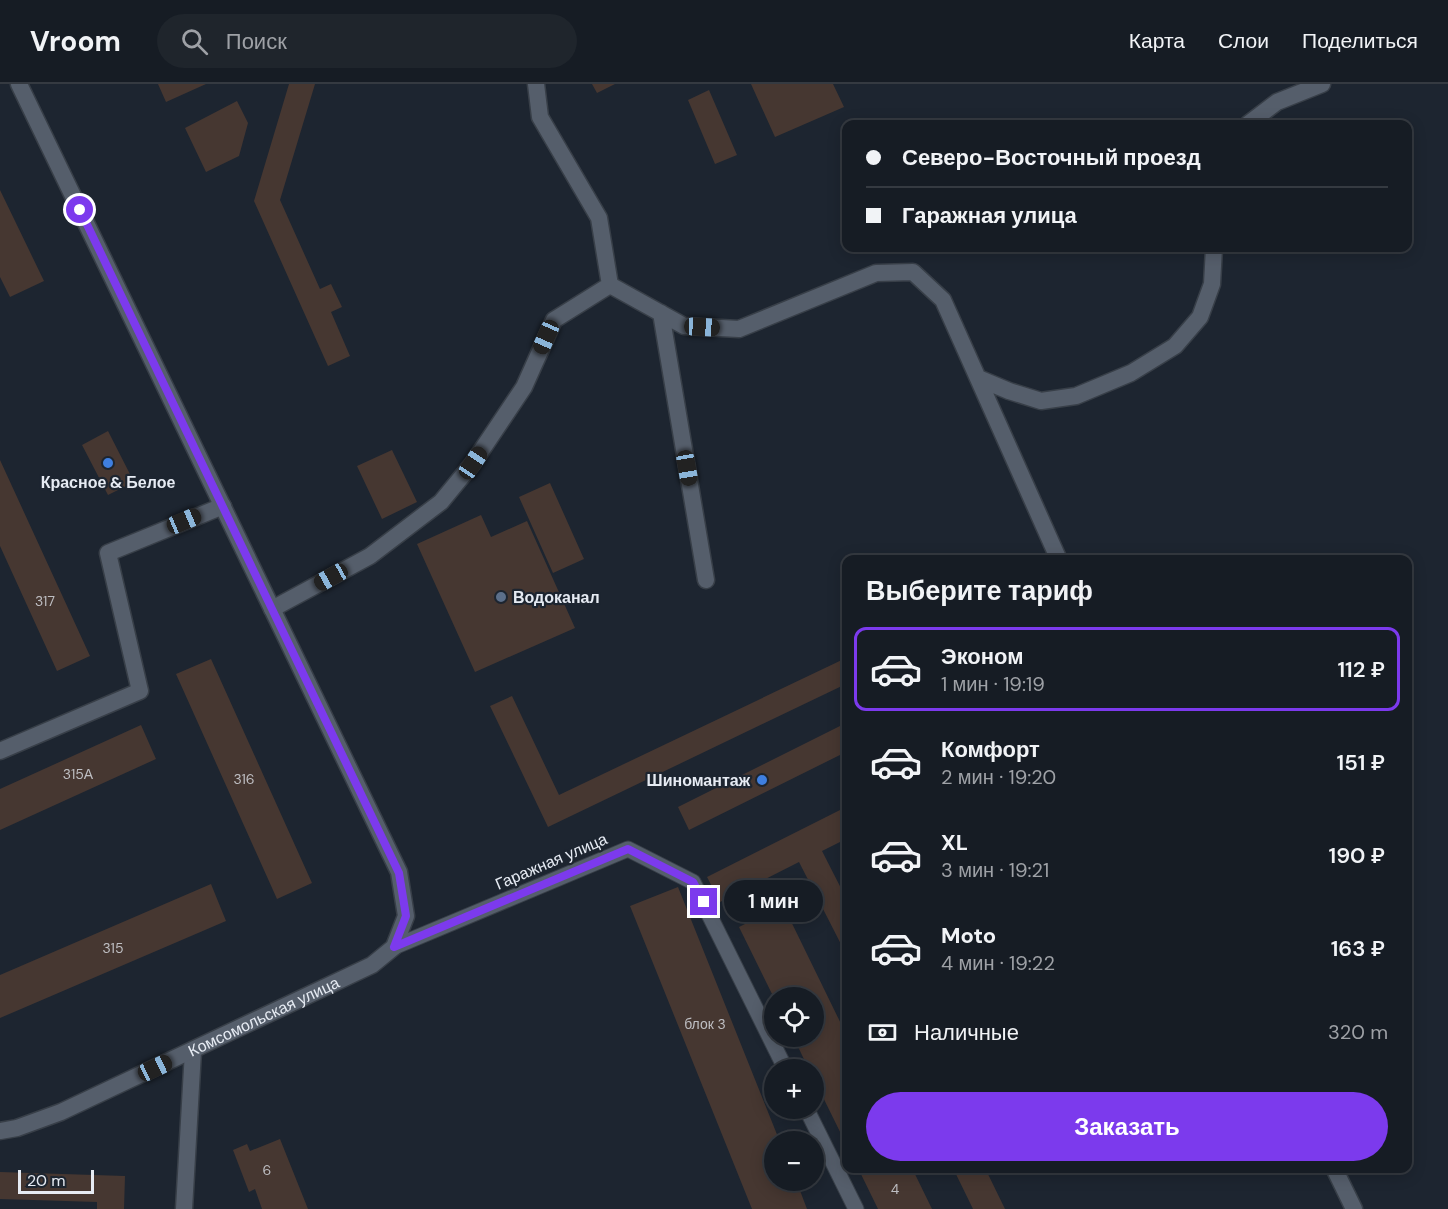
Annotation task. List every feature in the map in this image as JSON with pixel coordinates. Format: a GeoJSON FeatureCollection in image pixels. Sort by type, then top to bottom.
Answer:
{"type":"FeatureCollection","features":[{"type":"Feature","properties":{"kind":"street"},"geometry":{"type":"LineString","coordinates":[[19,84],[399,873],[406,916],[394,947]]}},
{"type":"Feature","properties":{"kind":"street"},"geometry":{"type":"LineString","coordinates":[[536,84],[540,117],[599,218],[610,285]]}},
{"type":"Feature","properties":{"kind":"street"},"geometry":{"type":"LineString","coordinates":[[1253,120],[1277,102],[1322,84]]}},
{"type":"Feature","properties":{"kind":"street"},"geometry":{"type":"LineString","coordinates":[[978,378],[1041,401],[1076,396],[1131,373],[1175,346],[1200,317],[1212,284],[1214,252]]}},
{"type":"Feature","properties":{"kind":"street"},"geometry":{"type":"LineString","coordinates":[[610,285],[684,326],[739,329],[876,273],[913,272],[943,300],[1057,555]]}},
{"type":"Feature","properties":{"kind":"street"},"geometry":{"type":"LineString","coordinates":[[272,609],[370,556],[441,502],[473,463],[524,387],[554,320],[610,285]]}},
{"type":"Feature","properties":{"kind":"street"},"geometry":{"type":"LineString","coordinates":[[661,313],[706,580]]}},
{"type":"Feature","properties":{"kind":"street"},"geometry":{"type":"LineString","coordinates":[[0,751],[140,691],[108,553],[223,506]]}},
{"type":"Feature","properties":{"kind":"street","name":"Комсомольская улица"},"geometry":{"type":"LineString","coordinates":[[0,1131],[17,1128],[61,1112],[193,1051],[372,965],[394,947]]}},
{"type":"Feature","properties":{"kind":"street"},"geometry":{"type":"LineString","coordinates":[[184,1209],[193,1051]]}},
{"type":"Feature","properties":{"kind":"street"},"geometry":{"type":"LineString","coordinates":[[1336,1173],[1354,1209]]}},
{"type":"Feature","properties":{"kind":"lane","name":"Гаражная улица"},"geometry":{"type":"LineString","coordinates":[[394,947],[628,849],[693,882],[781,1059]]}},
{"type":"Feature","properties":{"kind":"lane"},"geometry":{"type":"LineString","coordinates":[[811,1119],[856,1209]]}},
{"type":"Feature","properties":{"kind":"building"},"geometry":{"type":"Polygon","coordinates":[[[158,84],[206,84],[166,102],[158,84]]]}},
{"type":"Feature","properties":{"kind":"building"},"geometry":{"type":"Polygon","coordinates":[[[289,84],[315,84],[280,200],[320,289],[331,284],[342,307],[331,312],[350,356],[328,366],[254,201],[289,84]]]}},
{"type":"Feature","properties":{"kind":"building"},"geometry":{"type":"Polygon","coordinates":[[[592,84],[615,84],[597,93],[592,84]]]}},
{"type":"Feature","properties":{"kind":"building"},"geometry":{"type":"Polygon","coordinates":[[[751,84],[833,84],[844,107],[775,137],[751,84]]]}},
{"type":"Feature","properties":{"kind":"building"},"geometry":{"type":"Polygon","coordinates":[[[709,90],[737,155],[715,164],[688,100],[709,90]]]}},
{"type":"Feature","properties":{"kind":"building"},"geometry":{"type":"Polygon","coordinates":[[[237,101],[248,123],[239,156],[206,172],[185,128],[237,101]]]}},
{"type":"Feature","properties":{"kind":"building"},"geometry":{"type":"Polygon","coordinates":[[[0,190],[44,281],[10,297],[0,277],[0,190]]]}},
{"type":"Feature","properties":{"kind":"building","name":"Красное & Белое"},"geometry":{"type":"Polygon","coordinates":[[[108,431],[134,482],[108,495],[82,445],[108,431]]]}},
{"type":"Feature","properties":{"kind":"building"},"geometry":{"type":"Polygon","coordinates":[[[392,450],[417,502],[382,519],[357,466],[392,450]]]}},
{"type":"Feature","properties":{"kind":"building"},"geometry":{"type":"Polygon","coordinates":[[[0,460],[90,656],[57,671],[0,546],[0,460]]]}},
{"type":"Feature","properties":{"kind":"building"},"geometry":{"type":"Polygon","coordinates":[[[550,483],[584,559],[553,573],[519,497],[550,483]]]}},
{"type":"Feature","properties":{"kind":"building","name":"Водоканал"},"geometry":{"type":"Polygon","coordinates":[[[481,515],[491,537],[527,521],[575,628],[475,672],[417,544],[481,515]]]}},
{"type":"Feature","properties":{"kind":"building"},"geometry":{"type":"Polygon","coordinates":[[[211,659],[312,883],[277,899],[176,674],[211,659]]]}},
{"type":"Feature","properties":{"kind":"building"},"geometry":{"type":"Polygon","coordinates":[[[842,660],[842,686],[548,827],[490,706],[512,696],[559,795],[842,660]]]}},
{"type":"Feature","properties":{"kind":"building"},"geometry":{"type":"Polygon","coordinates":[[[141,725],[156,759],[0,830],[0,789],[141,725]]]}},
{"type":"Feature","properties":{"kind":"building","name":"Шиномантаж"},"geometry":{"type":"Polygon","coordinates":[[[842,725],[842,754],[689,830],[678,807],[842,725]]]}},
{"type":"Feature","properties":{"kind":"building"},"geometry":{"type":"Polygon","coordinates":[[[842,809],[842,841],[822,851],[842,890],[842,946],[799,862],[720,902],[707,877],[842,809]]]}},
{"type":"Feature","properties":{"kind":"building"},"geometry":{"type":"Polygon","coordinates":[[[211,884],[226,921],[0,1018],[0,975],[211,884]]]}},
{"type":"Feature","properties":{"kind":"building"},"geometry":{"type":"Polygon","coordinates":[[[678,887],[764,1102],[764,1119],[771,1119],[776,1131],[764,1131],[764,1191],[800,1191],[807,1209],[752,1209],[630,906],[678,887]]]}},
{"type":"Feature","properties":{"kind":"building"},"geometry":{"type":"Polygon","coordinates":[[[783,905],[823,987],[769,987],[739,927],[783,905]]]}},
{"type":"Feature","properties":{"kind":"building"},"geometry":{"type":"Polygon","coordinates":[[[824,989],[842,1026],[842,1136],[824,1099],[824,1059],[804,1059],[798,1047],[824,1047],[824,989]]]}},
{"type":"Feature","properties":{"kind":"building"},"geometry":{"type":"Polygon","coordinates":[[[280,1139],[308,1209],[262,1209],[255,1189],[249,1192],[233,1150],[247,1144],[250,1151],[280,1139]]]}},
{"type":"Feature","properties":{"kind":"building"},"geometry":{"type":"Polygon","coordinates":[[[0,1172],[125,1176],[124,1209],[97,1209],[97,1202],[0,1199],[0,1172]]]}},
{"type":"Feature","properties":{"kind":"building"},"geometry":{"type":"Polygon","coordinates":[[[860,1173],[914,1173],[932,1209],[878,1209],[860,1173]]]}},
{"type":"Feature","properties":{"kind":"building"},"geometry":{"type":"Polygon","coordinates":[[[955,1173],[987,1173],[1005,1209],[973,1209],[955,1173]]]}},
{"type":"Feature","properties":{"kind":"place","name":"Красное & Белое"},"geometry":{"type":"Point","coordinates":[108,463]}},
{"type":"Feature","properties":{"kind":"place","name":"Водоканал"},"geometry":{"type":"Point","coordinates":[501,597]}},
{"type":"Feature","properties":{"kind":"place","name":"Шиномантаж"},"geometry":{"type":"Point","coordinates":[762,780]}},
{"type":"Feature","properties":{"kind":"route"},"geometry":{"type":"LineString","coordinates":[[80,210],[399,873],[406,916],[394,947],[628,849],[693,882],[704,902]]}}]}
